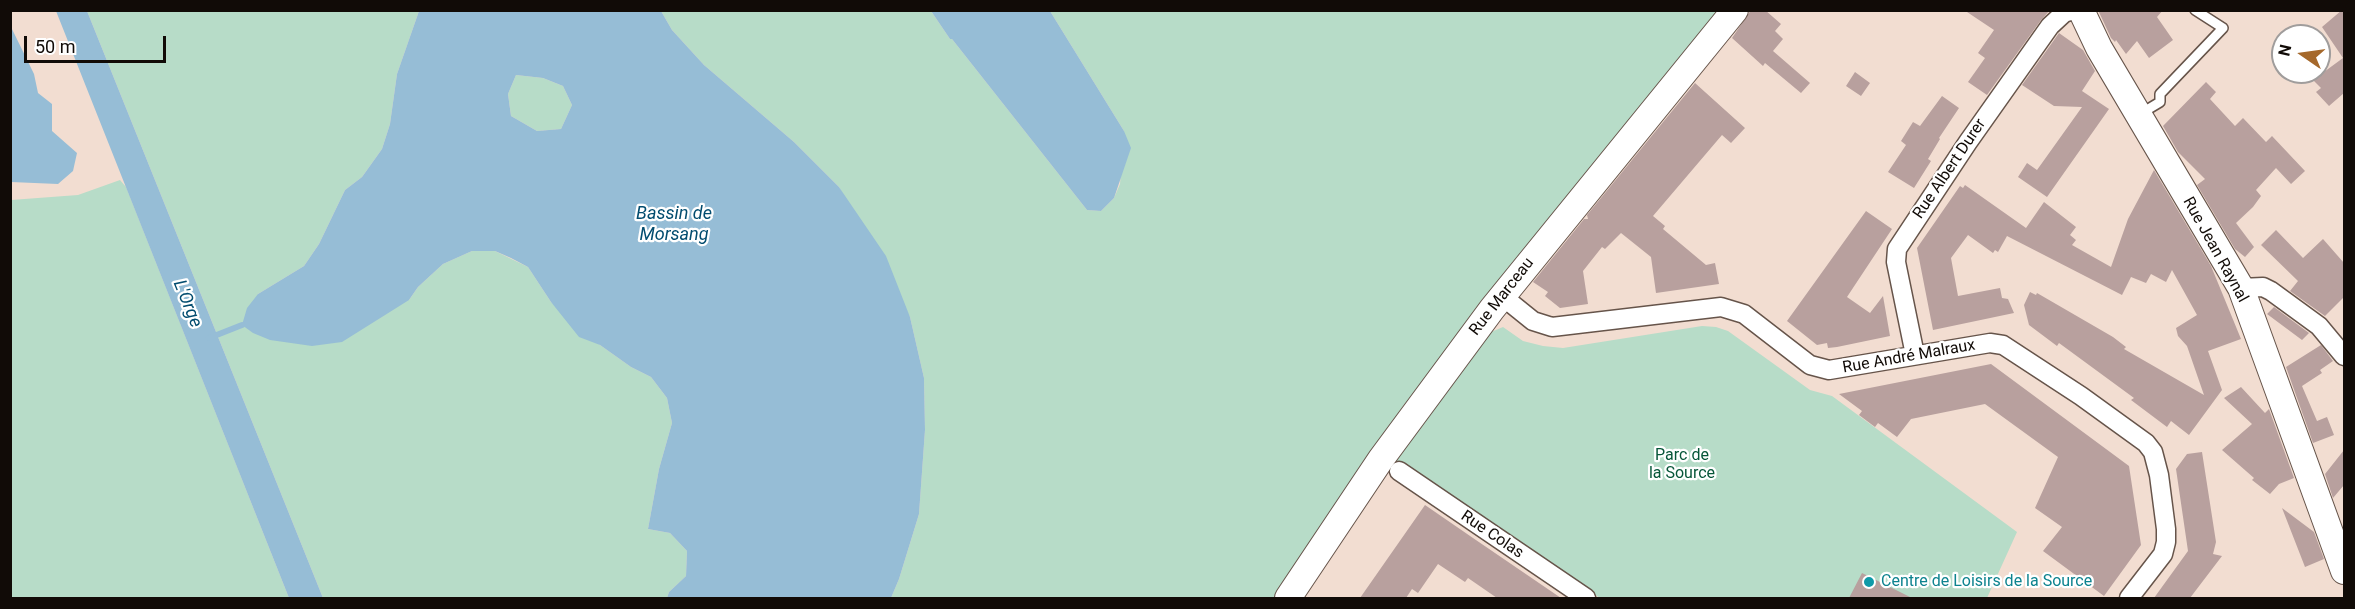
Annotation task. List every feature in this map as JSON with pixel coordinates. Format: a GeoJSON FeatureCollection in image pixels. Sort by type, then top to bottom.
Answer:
{"type":"FeatureCollection","features":[{"type":"Feature","properties":{"kind":"main road","name":"Rue Marceau"},"geometry":{"type":"LineString","coordinates":[[1288,598],[1381,459],[1502,296],[1736,10]]}},
{"type":"Feature","properties":{"kind":"main road","name":"Rue Jean Raynal"},"geometry":{"type":"LineString","coordinates":[[2081,10],[2094,38],[2138,115],[2241,288],[2344,571]]}},
{"type":"Feature","properties":{"kind":"street","name":"Rue Albert Durer"},"geometry":{"type":"LineString","coordinates":[[1915,355],[1896,262],[1898,249],[1968,142],[2050,26],[2064,13],[2074,10]]}},
{"type":"Feature","properties":{"kind":"street"},"geometry":{"type":"LineString","coordinates":[[2241,288],[2263,287],[2271,291],[2319,326],[2344,356]]}},
{"type":"Feature","properties":{"kind":"street","name":"Rue André Malraux"},"geometry":{"type":"LineString","coordinates":[[1502,296],[1533,321],[1552,327],[1721,307],[1744,314],[1810,364],[1829,370],[1990,343],[2003,345],[2054,377],[2146,443],[2153,452],[2159,475],[2166,542],[2163,554],[2129,598]]}},
{"type":"Feature","properties":{"kind":"street","name":"Rue Colas"},"geometry":{"type":"LineString","coordinates":[[1399,471],[1586,598]]}},
{"type":"Feature","properties":{"kind":"lane"},"geometry":{"type":"LineString","coordinates":[[2138,115],[2160,102],[2160,94],[2223,28],[2195,10]]}},
{"type":"Feature","properties":{"kind":"green space"},"geometry":{"type":"Polygon","coordinates":[[[87,11],[419,11],[397,74],[390,124],[382,149],[362,177],[345,190],[319,244],[304,266],[258,294],[409,300],[418,287],[443,264],[472,251],[495,251],[528,267],[551,302],[600,345],[631,367],[651,377],[667,398],[672,423],[659,469],[648,529],[670,533],[687,551],[686,576],[669,592],[667,598],[323,598],[87,11]]]}},
{"type":"Feature","properties":{"kind":"green space"},"geometry":{"type":"Polygon","coordinates":[[[661,11],[931,11],[950,39],[1087,210],[1101,211],[1114,198],[1120,184],[1124,131],[1050,11],[1723,11],[1403,406],[1276,598],[891,598],[919,514],[925,430],[924,378],[910,317],[839,187],[794,142],[704,65],[672,30],[661,11]]]}},
{"type":"Feature","properties":{"kind":"green space"},"geometry":{"type":"Polygon","coordinates":[[[516,75],[543,78],[563,86],[572,105],[561,129],[537,131],[511,116],[508,94],[516,75]]]}},
{"type":"Feature","properties":{"kind":"green space"},"geometry":{"type":"Polygon","coordinates":[[[120,180],[126,187],[289,598],[11,598],[11,200],[78,195],[120,180]]]}},
{"type":"Feature","properties":{"kind":"green space","name":"Parc de la Source"},"geometry":{"type":"Polygon","coordinates":[[[1702,326],[1728,331],[1810,390],[1832,396],[2017,532],[1987,598],[1600,598],[1514,544],[1392,458],[1484,335],[1503,327],[1523,341],[1563,348],[1702,326]]]}},
{"type":"Feature","properties":{"kind":"water","name":"L'Orge"},"geometry":{"type":"Polygon","coordinates":[[[56,11],[87,11],[323,598],[289,598],[56,11]]]}},
{"type":"Feature","properties":{"kind":"water","name":"Bassin de Morsang"},"geometry":{"type":"Polygon","coordinates":[[[419,11],[661,11],[672,30],[704,65],[794,142],[839,187],[886,256],[910,317],[924,378],[925,430],[919,514],[891,598],[667,598],[669,592],[686,576],[687,551],[670,533],[648,529],[659,469],[672,423],[667,398],[651,377],[631,367],[600,345],[579,337],[551,302],[528,267],[495,251],[472,251],[443,264],[418,287],[409,300],[342,342],[312,346],[270,340],[253,333],[242,325],[247,308],[258,294],[304,266],[319,244],[345,190],[362,177],[382,149],[390,124],[397,74],[419,11]],[[516,75],[508,94],[511,116],[537,131],[561,129],[572,105],[563,86],[543,78],[516,75]]]}},
{"type":"Feature","properties":{"kind":"water"},"geometry":{"type":"Polygon","coordinates":[[[931,11],[1050,11],[1124,131],[1131,148],[1114,198],[1101,211],[1087,210],[950,39],[931,11]]]}},
{"type":"Feature","properties":{"kind":"water"},"geometry":{"type":"Polygon","coordinates":[[[11,27],[34,74],[38,93],[52,104],[52,131],[77,153],[73,171],[58,184],[11,182],[11,27]]]}},
{"type":"Feature","properties":{"kind":"building"},"geometry":{"type":"Polygon","coordinates":[[[1751,10],[1765,10],[1781,24],[1775,31],[1783,39],[1773,51],[1810,83],[1801,93],[1765,63],[1763,66],[1732,38],[1751,10]]]}},
{"type":"Feature","properties":{"kind":"building"},"geometry":{"type":"Polygon","coordinates":[[[1964,10],[2050,10],[1987,95],[1968,82],[1985,58],[1978,53],[1994,30],[1964,10]]]}},
{"type":"Feature","properties":{"kind":"building"},"geometry":{"type":"Polygon","coordinates":[[[2098,10],[2163,10],[2157,17],[2173,40],[2149,58],[2137,41],[2126,54],[2116,40],[2115,42],[2111,38],[2098,10]]]}},
{"type":"Feature","properties":{"kind":"building"},"geometry":{"type":"Polygon","coordinates":[[[2344,10],[2344,93],[2329,106],[2316,92],[2321,88],[2317,84],[2331,84],[2331,67],[2343,58],[2331,40],[2331,24],[2326,24],[2344,10]]]}},
{"type":"Feature","properties":{"kind":"building"},"geometry":{"type":"Polygon","coordinates":[[[2059,33],[2083,50],[2095,71],[2082,91],[2109,109],[2047,197],[2018,177],[2027,163],[2037,170],[2082,107],[2054,106],[2022,85],[2059,33]]]}},
{"type":"Feature","properties":{"kind":"building"},"geometry":{"type":"Polygon","coordinates":[[[1855,72],[1870,83],[1861,96],[1846,86],[1855,72]]]}},
{"type":"Feature","properties":{"kind":"building"},"geometry":{"type":"Polygon","coordinates":[[[2206,82],[2216,92],[2210,99],[2235,126],[2243,118],[2266,142],[2272,136],[2305,171],[2291,184],[2276,168],[2256,190],[2261,196],[2236,223],[2254,247],[2245,257],[2235,249],[2197,185],[2205,179],[2178,152],[2163,126],[2206,82]]]}},
{"type":"Feature","properties":{"kind":"building"},"geometry":{"type":"Polygon","coordinates":[[[1695,83],[1745,128],[1731,143],[1722,135],[1653,216],[1665,226],[1663,229],[1706,265],[1715,263],[1719,284],[1656,293],[1651,257],[1621,233],[1605,249],[1602,247],[1583,271],[1588,304],[1560,308],[1545,296],[1548,292],[1533,282],[1584,219],[1588,219],[1587,215],[1695,83]]]}},
{"type":"Feature","properties":{"kind":"building"},"geometry":{"type":"Polygon","coordinates":[[[1942,96],[1959,108],[1939,138],[1928,159],[1931,161],[1914,188],[1888,172],[1906,145],[1901,141],[1913,122],[1920,126],[1942,96]]]}},
{"type":"Feature","properties":{"kind":"building"},"geometry":{"type":"Polygon","coordinates":[[[2154,170],[2211,266],[2241,339],[2208,351],[2222,390],[2189,435],[2171,421],[2167,427],[2131,400],[2134,398],[2059,343],[2057,346],[2029,325],[2024,305],[2030,292],[2036,295],[2037,293],[2113,337],[2126,347],[2124,349],[2204,395],[2187,346],[2178,336],[2176,328],[2197,315],[2172,270],[2166,282],[2151,274],[2146,283],[2131,277],[2122,295],[2007,236],[1998,252],[1995,250],[1993,253],[1968,235],[1951,258],[1958,296],[2000,288],[2002,298],[2008,299],[2014,313],[1933,330],[1917,248],[1960,186],[1963,188],[1965,185],[2026,228],[2044,202],[2076,227],[2070,235],[2076,240],[2072,245],[2111,267],[2128,219],[2154,170]]]}},
{"type":"Feature","properties":{"kind":"building"},"geometry":{"type":"Polygon","coordinates":[[[1866,211],[1892,229],[1847,297],[1870,313],[1883,296],[1890,336],[1837,347],[1828,348],[1827,343],[1817,345],[1787,321],[1866,211]]]}},
{"type":"Feature","properties":{"kind":"building"},"geometry":{"type":"Polygon","coordinates":[[[2276,230],[2303,258],[2323,239],[2344,263],[2344,297],[2325,316],[2290,291],[2298,281],[2261,245],[2276,230]]]}},
{"type":"Feature","properties":{"kind":"building"},"geometry":{"type":"Polygon","coordinates":[[[2274,307],[2309,333],[2302,340],[2267,314],[2274,307]]]}},
{"type":"Feature","properties":{"kind":"building"},"geometry":{"type":"Polygon","coordinates":[[[2321,345],[2333,361],[2320,370],[2322,373],[2302,386],[2317,421],[2327,417],[2334,435],[2313,443],[2286,367],[2321,345]]]}},
{"type":"Feature","properties":{"kind":"building"},"geometry":{"type":"Polygon","coordinates":[[[1991,364],[2129,466],[2141,545],[2104,596],[2043,551],[2062,527],[2035,508],[2058,457],[1985,404],[1911,419],[1897,437],[1878,423],[1875,427],[1859,415],[1862,411],[1839,394],[1991,364]]]}},
{"type":"Feature","properties":{"kind":"building"},"geometry":{"type":"Polygon","coordinates":[[[2241,387],[2265,413],[2269,409],[2294,478],[2279,484],[2270,494],[2252,480],[2254,478],[2222,450],[2252,424],[2224,398],[2241,387]]]}},
{"type":"Feature","properties":{"kind":"building"},"geometry":{"type":"Polygon","coordinates":[[[2344,450],[2344,485],[2333,498],[2325,474],[2344,450]]]}},
{"type":"Feature","properties":{"kind":"building"},"geometry":{"type":"Polygon","coordinates":[[[2202,452],[2216,542],[2213,554],[2222,556],[2190,598],[2154,598],[2188,551],[2176,469],[2187,454],[2202,452]]]}},
{"type":"Feature","properties":{"kind":"building"},"geometry":{"type":"Polygon","coordinates":[[[1425,505],[1561,598],[1497,598],[1468,578],[1465,582],[1438,564],[1418,593],[1412,589],[1406,598],[1360,598],[1425,505]]]}},
{"type":"Feature","properties":{"kind":"building"},"geometry":{"type":"Polygon","coordinates":[[[2282,508],[2314,532],[2324,559],[2305,567],[2282,508]]]}},
{"type":"Feature","properties":{"kind":"building","name":"Centre de Loisirs de la Source"},"geometry":{"type":"Polygon","coordinates":[[[1862,573],[1912,598],[1849,598],[1862,573]]]}},
{"type":"Feature","properties":{"kind":"waterway"},"geometry":{"type":"LineString","coordinates":[[209,338],[242,325]]}},
{"type":"Feature","properties":{"kind":"place","name":"Centre de Loisirs de la Source"},"geometry":{"type":"Point","coordinates":[1869,582]}}]}
